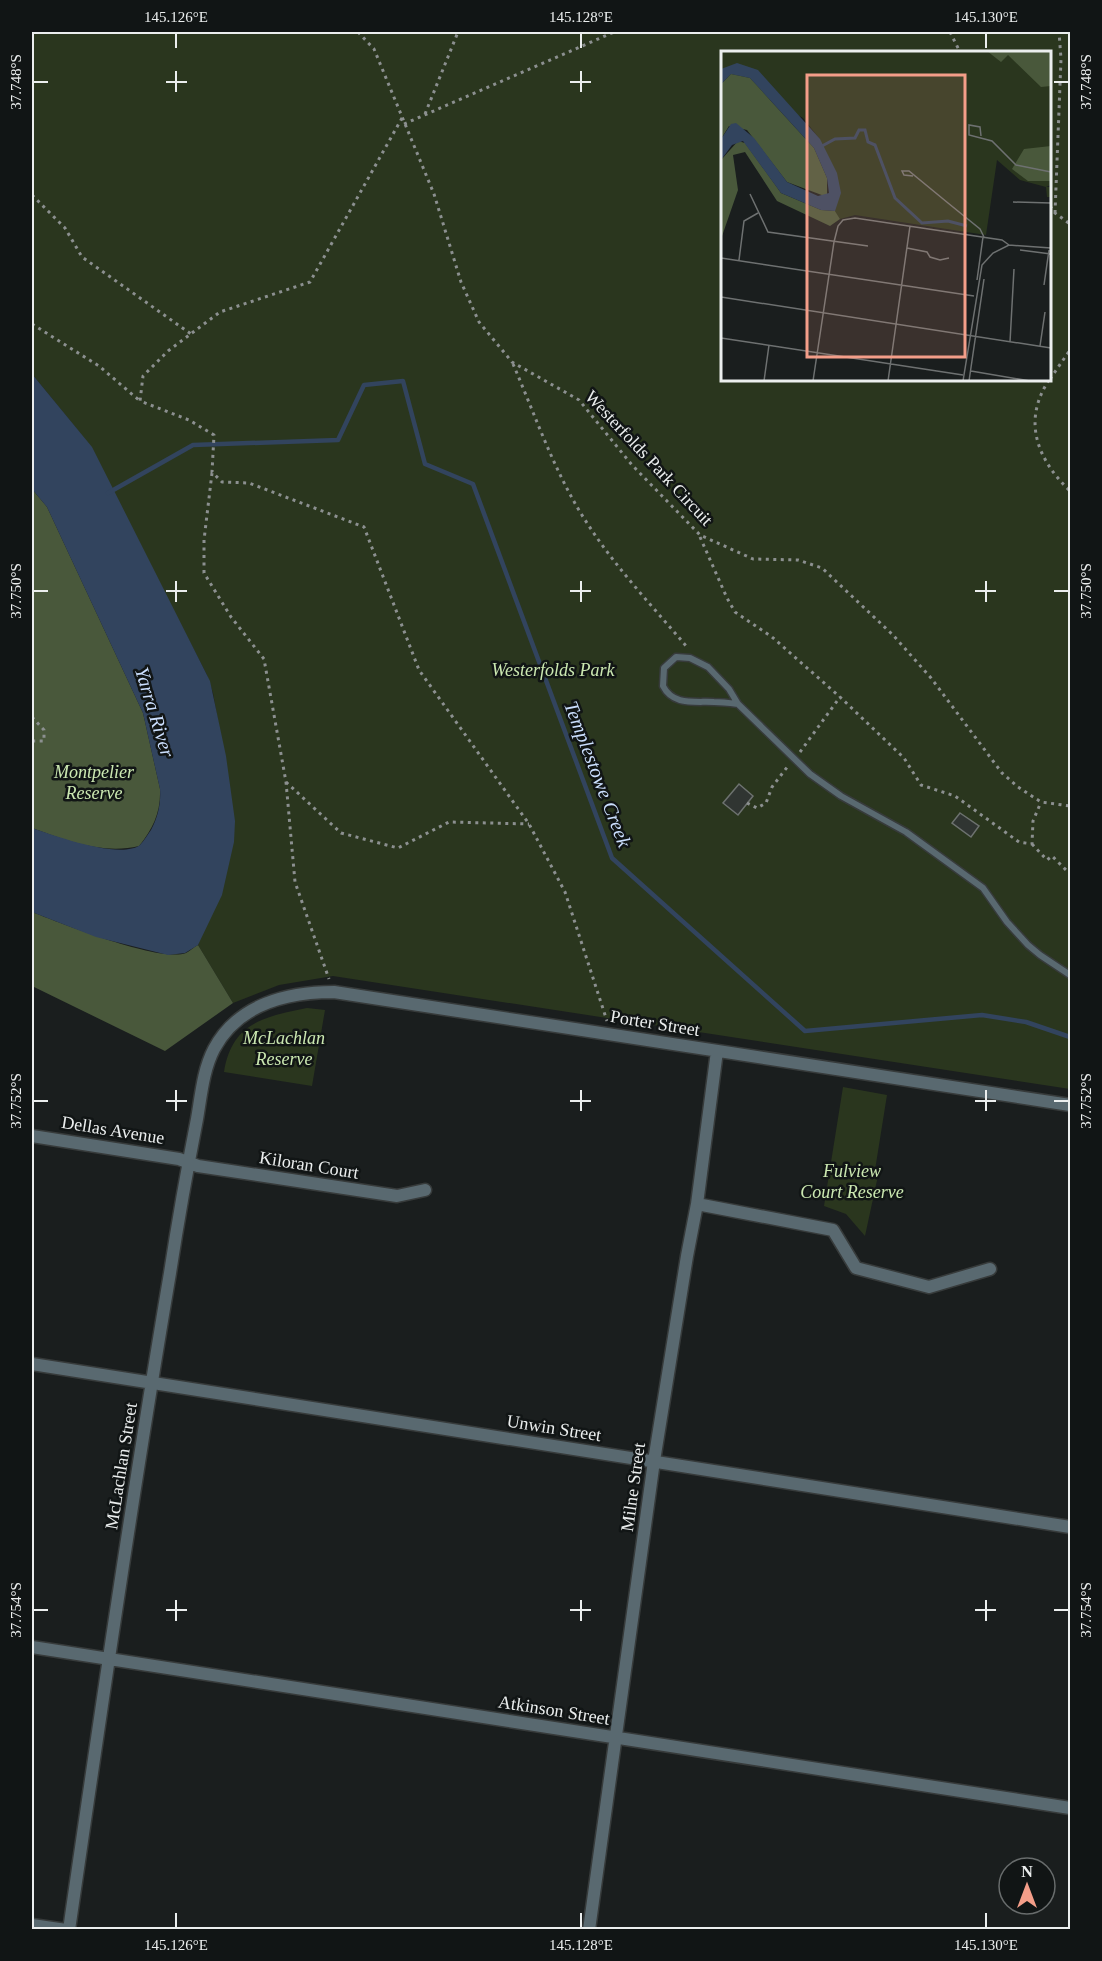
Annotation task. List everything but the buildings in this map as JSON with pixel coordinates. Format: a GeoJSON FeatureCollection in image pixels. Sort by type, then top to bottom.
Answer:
{"type":"FeatureCollection","features":[{"type":"Feature","properties":{"kind":"street","name":"Porter Street"},"geometry":{"type":"LineString","coordinates":[[238,1019],[254,1008],[284,996],[334,992],[1071,1105]]}},
{"type":"Feature","properties":{"kind":"street","name":"McLachlan Street"},"geometry":{"type":"LineString","coordinates":[[67,1929],[188,1162],[206,1071],[214,1049],[238,1019]]}},
{"type":"Feature","properties":{"kind":"street","name":"Milne Street"},"geometry":{"type":"LineString","coordinates":[[589,1929],[654,1461],[697,1204],[717,1051]]}},
{"type":"Feature","properties":{"kind":"street","name":"Dellas Avenue"},"geometry":{"type":"LineString","coordinates":[[32,1136],[188,1162]]}},
{"type":"Feature","properties":{"kind":"street","name":"Kiloran Court"},"geometry":{"type":"LineString","coordinates":[[188,1162],[198,1166],[397,1196],[425,1190]]}},
{"type":"Feature","properties":{"kind":"street"},"geometry":{"type":"LineString","coordinates":[[697,1204],[833,1230],[856,1268],[929,1287],[990,1269]]}},
{"type":"Feature","properties":{"kind":"street","name":"Unwin Street"},"geometry":{"type":"LineString","coordinates":[[32,1364],[1071,1527]]}},
{"type":"Feature","properties":{"kind":"street","name":"Atkinson Street"},"geometry":{"type":"LineString","coordinates":[[32,1647],[1071,1808]]}},
{"type":"Feature","properties":{"kind":"street"},"geometry":{"type":"LineString","coordinates":[[32,1925],[67,1929]]}},
{"type":"Feature","properties":{"kind":"lane"},"geometry":{"type":"LineString","coordinates":[[738,704],[683,702],[667,692],[663,686],[664,668],[669,661],[680,656],[700,662],[722,680],[738,704],[821,784],[906,832],[983,888],[1007,922],[1028,945],[1071,975]]}},
{"type":"Feature","properties":{"kind":"path","name":"Westerfolds Park Circuit"},"geometry":{"type":"LineString","coordinates":[[358,32],[374,49],[434,194],[461,282],[479,322],[512,362],[579,400],[632,465],[699,535],[753,559],[798,560],[822,568],[893,635],[931,678],[1002,773],[1041,802],[1071,806]]}},
{"type":"Feature","properties":{"kind":"path"},"geometry":{"type":"LineString","coordinates":[[425,114],[458,32]]}},
{"type":"Feature","properties":{"kind":"path"},"geometry":{"type":"LineString","coordinates":[[404,124],[614,32]]}},
{"type":"Feature","properties":{"kind":"path"},"geometry":{"type":"LineString","coordinates":[[950,32],[960,51]]}},
{"type":"Feature","properties":{"kind":"path"},"geometry":{"type":"LineString","coordinates":[[1055,213],[1061,59],[1059,32]]}},
{"type":"Feature","properties":{"kind":"path"},"geometry":{"type":"LineString","coordinates":[[140,401],[143,376],[168,351],[220,312],[309,282],[402,118]]}},
{"type":"Feature","properties":{"kind":"path"},"geometry":{"type":"LineString","coordinates":[[32,195],[65,228],[82,257],[191,334]]}},
{"type":"Feature","properties":{"kind":"path"},"geometry":{"type":"LineString","coordinates":[[1051,207],[1071,224]]}},
{"type":"Feature","properties":{"kind":"path"},"geometry":{"type":"LineString","coordinates":[[32,324],[99,366],[140,401],[189,420],[214,435],[204,540],[204,573],[231,617],[264,659],[286,782],[295,882],[334,992]]}},
{"type":"Feature","properties":{"kind":"path"},"geometry":{"type":"LineString","coordinates":[[1051,376],[1071,350]]}},
{"type":"Feature","properties":{"kind":"path"},"geometry":{"type":"LineString","coordinates":[[512,362],[562,476],[588,525],[636,587],[700,662]]}},
{"type":"Feature","properties":{"kind":"path"},"geometry":{"type":"LineString","coordinates":[[1048,381],[1039,399],[1036,412],[1036,437],[1041,452],[1053,473],[1071,490]]}},
{"type":"Feature","properties":{"kind":"path"},"geometry":{"type":"LineString","coordinates":[[212,472],[222,482],[249,483],[364,528],[419,670],[529,824],[565,892],[611,1034]]}},
{"type":"Feature","properties":{"kind":"path"},"geometry":{"type":"LineString","coordinates":[[699,535],[735,612],[772,637],[840,697],[904,758],[921,784],[955,796],[1019,842],[1032,844],[1047,860],[1052,856],[1071,874]]}},
{"type":"Feature","properties":{"kind":"path"},"geometry":{"type":"LineString","coordinates":[[826,715],[840,697]]}},
{"type":"Feature","properties":{"kind":"path"},"geometry":{"type":"LineString","coordinates":[[32,717],[44,730],[44,741],[32,741]]}},
{"type":"Feature","properties":{"kind":"path"},"geometry":{"type":"LineString","coordinates":[[286,782],[341,833],[398,848],[449,822],[529,824]]}},
{"type":"Feature","properties":{"kind":"path"},"geometry":{"type":"LineString","coordinates":[[1032,844],[1033,822],[1041,802]]}},
{"type":"Feature","properties":{"kind":"green space","name":"Westerfolds Park"},"geometry":{"type":"Polygon","coordinates":[[[32,32],[1070,32],[1070,1089],[333,976],[279,985],[233,1003],[198,945],[230,789],[213,693],[207,675],[85,439],[32,374],[32,32]]]}},
{"type":"Feature","properties":{"kind":"green space","name":"Montpelier Reserve"},"geometry":{"type":"Polygon","coordinates":[[[32,489],[47,507],[143,713],[160,797],[155,820],[139,846],[112,849],[84,845],[32,828],[32,489]]]}},
{"type":"Feature","properties":{"kind":"green space"},"geometry":{"type":"Polygon","coordinates":[[[32,912],[110,940],[155,952],[173,955],[186,953],[198,945],[233,1003],[165,1051],[32,986],[32,912]]]}},
{"type":"Feature","properties":{"kind":"green space","name":"McLachlan Reserve"},"geometry":{"type":"Polygon","coordinates":[[[307,1008],[325,1010],[312,1086],[224,1072],[234,1043],[252,1025],[264,1019],[307,1008]]]}},
{"type":"Feature","properties":{"kind":"green space","name":"Fulview Court Reserve"},"geometry":{"type":"Polygon","coordinates":[[[843,1087],[887,1095],[875,1170],[879,1171],[865,1236],[846,1214],[824,1206],[843,1087]]]}},
{"type":"Feature","properties":{"kind":"water","name":"Yarra River"},"geometry":{"type":"Polygon","coordinates":[[[32,374],[92,447],[210,681],[226,756],[235,821],[234,842],[222,895],[198,945],[185,953],[168,955],[96,937],[32,912],[32,828],[86,845],[118,850],[130,849],[140,845],[156,820],[160,789],[143,713],[47,507],[32,489],[32,374]]]}},
{"type":"Feature","properties":{"kind":"waterway","name":"Templestowe Creek"},"geometry":{"type":"LineString","coordinates":[[108,493],[193,445],[338,440],[364,385],[403,381],[425,464],[473,484],[612,858],[805,1031],[982,1015],[1026,1022],[1070,1037]]}}]}
